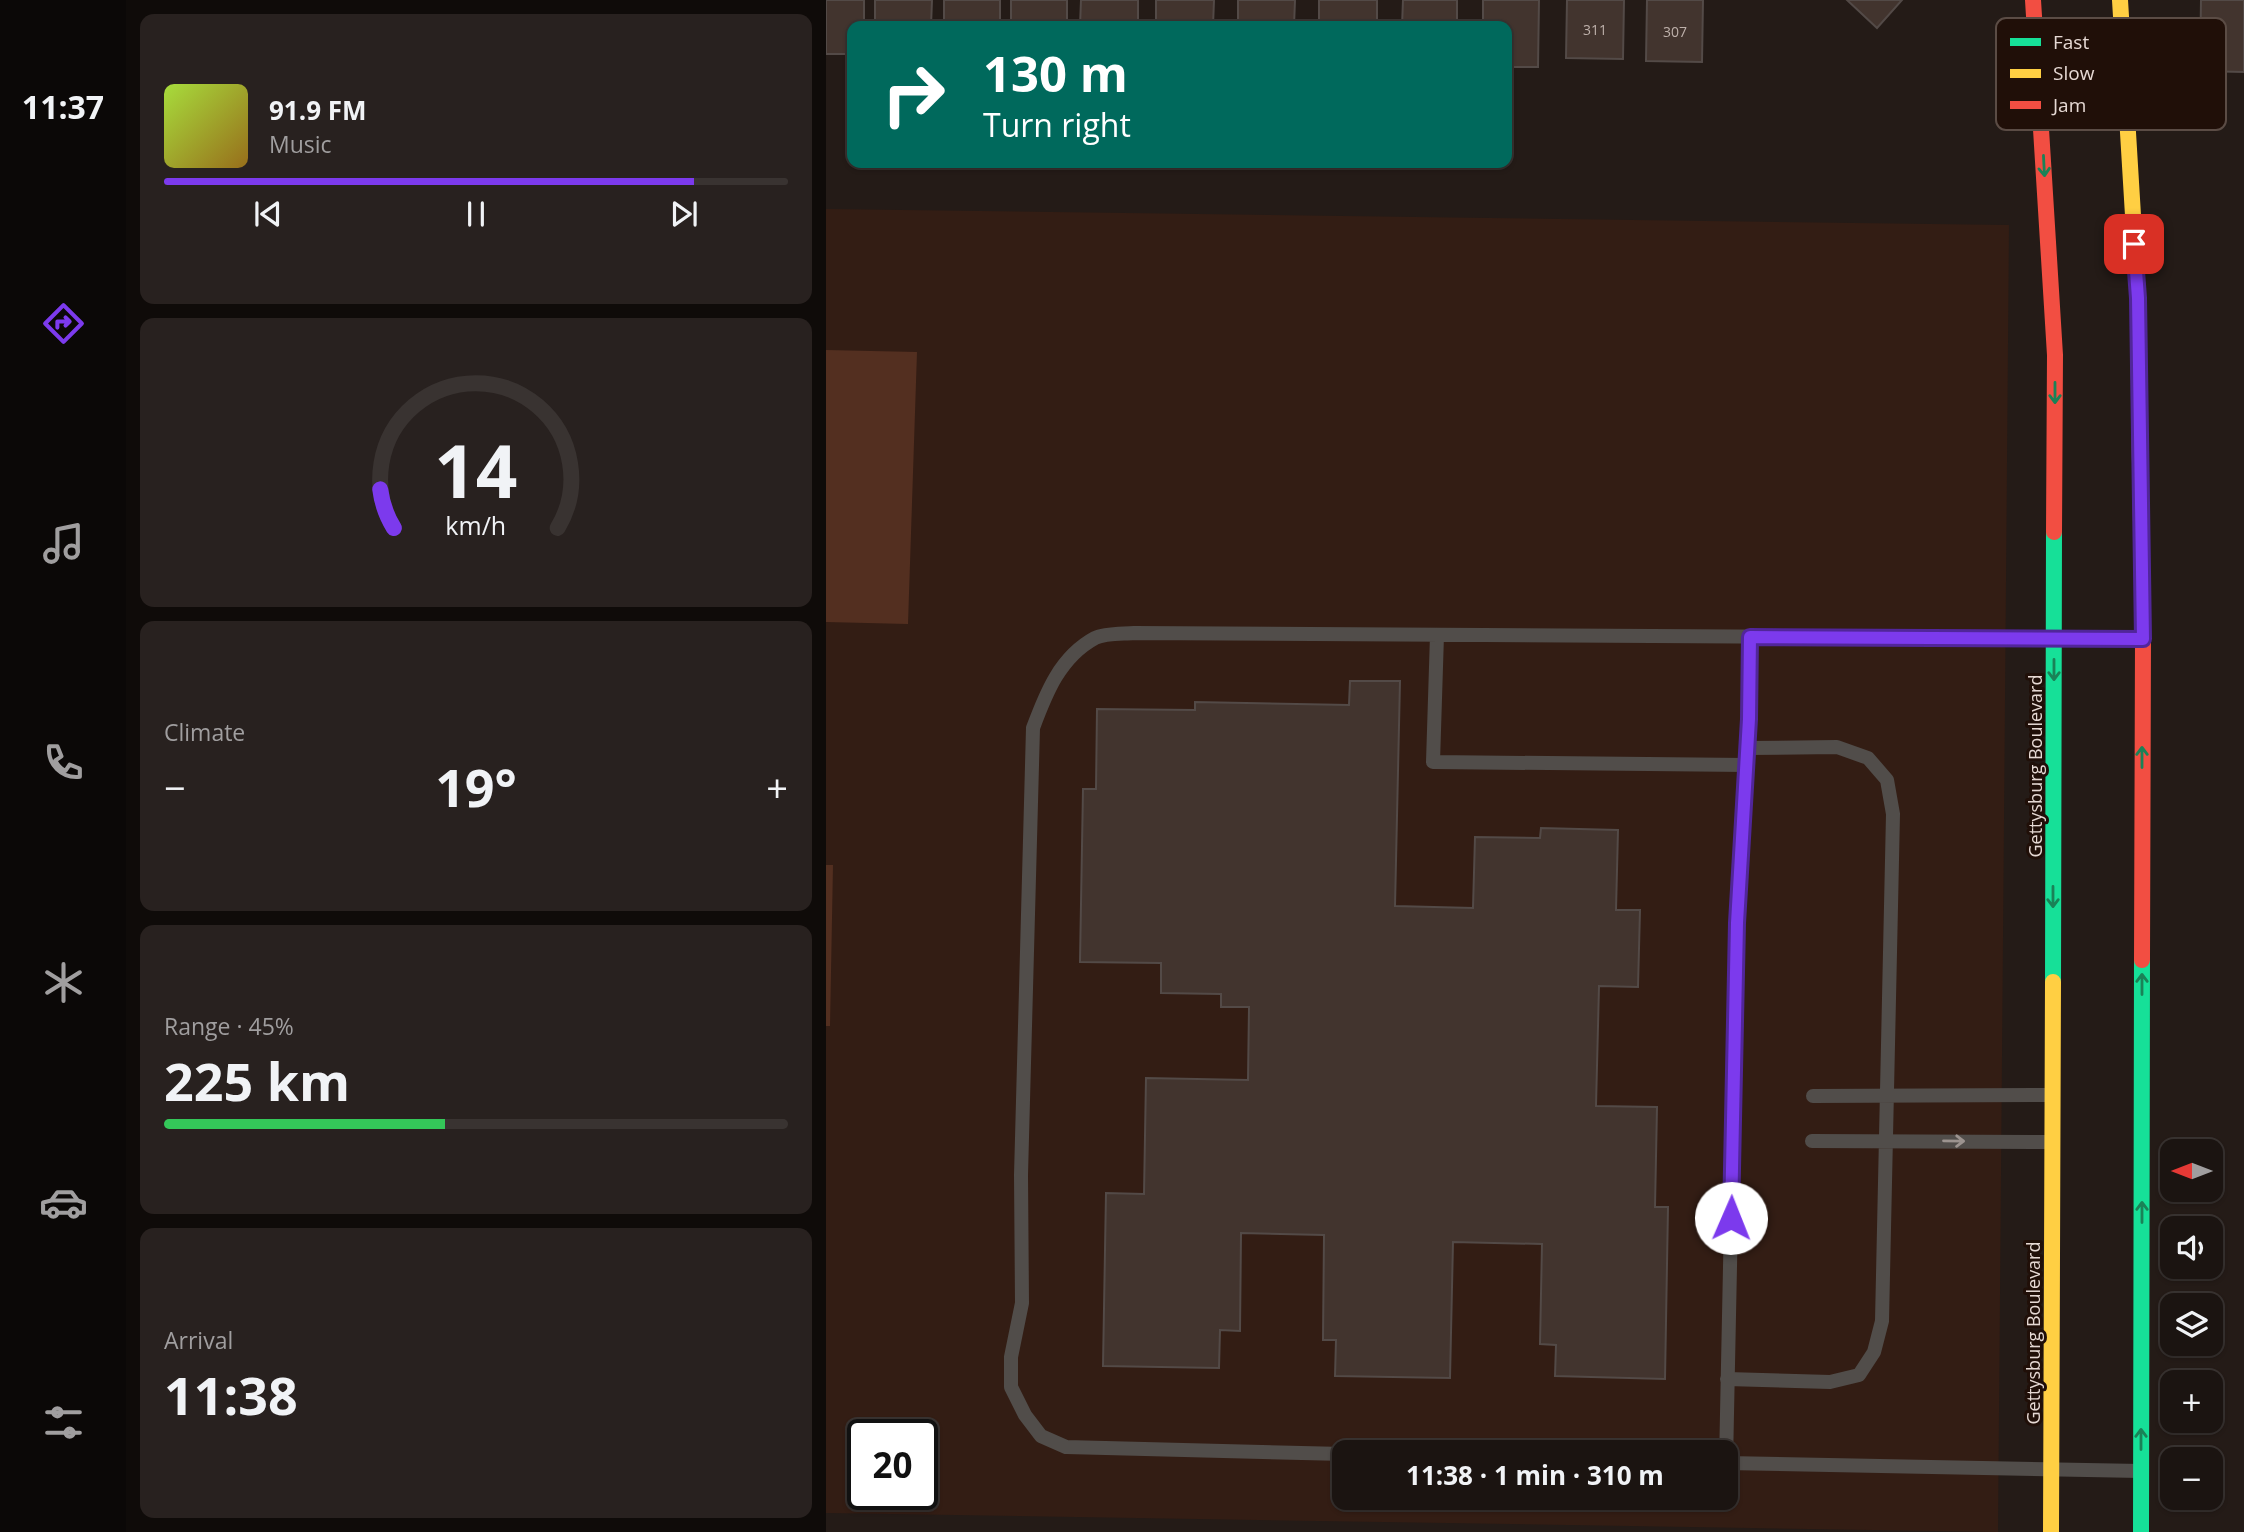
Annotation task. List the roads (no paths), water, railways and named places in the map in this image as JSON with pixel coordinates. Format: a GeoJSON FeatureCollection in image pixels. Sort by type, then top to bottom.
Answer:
{"type":"FeatureCollection","features":[{"type":"Feature","properties":{"kind":"street","name":"Gettysburg Boulevard"},"geometry":{"type":"LineString","coordinates":[[2033,0],[2034,18]]}},
{"type":"Feature","properties":{"kind":"street"},"geometry":{"type":"LineString","coordinates":[[2120,0],[2121,18]]}},
{"type":"Feature","properties":{"kind":"street","name":"Gettysburg Boulevard"},"geometry":{"type":"LineString","coordinates":[[2041,130],[2055,355],[2051,1532]]}},
{"type":"Feature","properties":{"kind":"street"},"geometry":{"type":"LineString","coordinates":[[2128,130],[2138,298],[2143,639],[2141,1532]]}},
{"type":"Feature","properties":{"kind":"lane"},"geometry":{"type":"LineString","coordinates":[[1332,1454],[1066,1447],[1041,1436],[1025,1415],[1012,1387],[1011,1357],[1022,1303],[1021,1175],[1033,728],[1046,693],[1066,660],[1097,637],[1134,633],[2143,639]]}},
{"type":"Feature","properties":{"kind":"lane"},"geometry":{"type":"LineString","coordinates":[[1437,635],[1433,762],[1746,765]]}},
{"type":"Feature","properties":{"kind":"lane"},"geometry":{"type":"LineString","coordinates":[[1726,1440],[1737,923],[1750,637]]}},
{"type":"Feature","properties":{"kind":"lane"},"geometry":{"type":"LineString","coordinates":[[1727,1379],[1830,1382],[1859,1375],[1874,1352],[1882,1321],[1893,814],[1887,780],[1868,758],[1837,747],[1747,748]]}},
{"type":"Feature","properties":{"kind":"lane"},"geometry":{"type":"LineString","coordinates":[[1813,1096],[2053,1094]]}},
{"type":"Feature","properties":{"kind":"lane"},"geometry":{"type":"LineString","coordinates":[[1812,1141],[2053,1142]]}},
{"type":"Feature","properties":{"kind":"lane"},"geometry":{"type":"LineString","coordinates":[[1738,1463],[2141,1471]]}}]}
